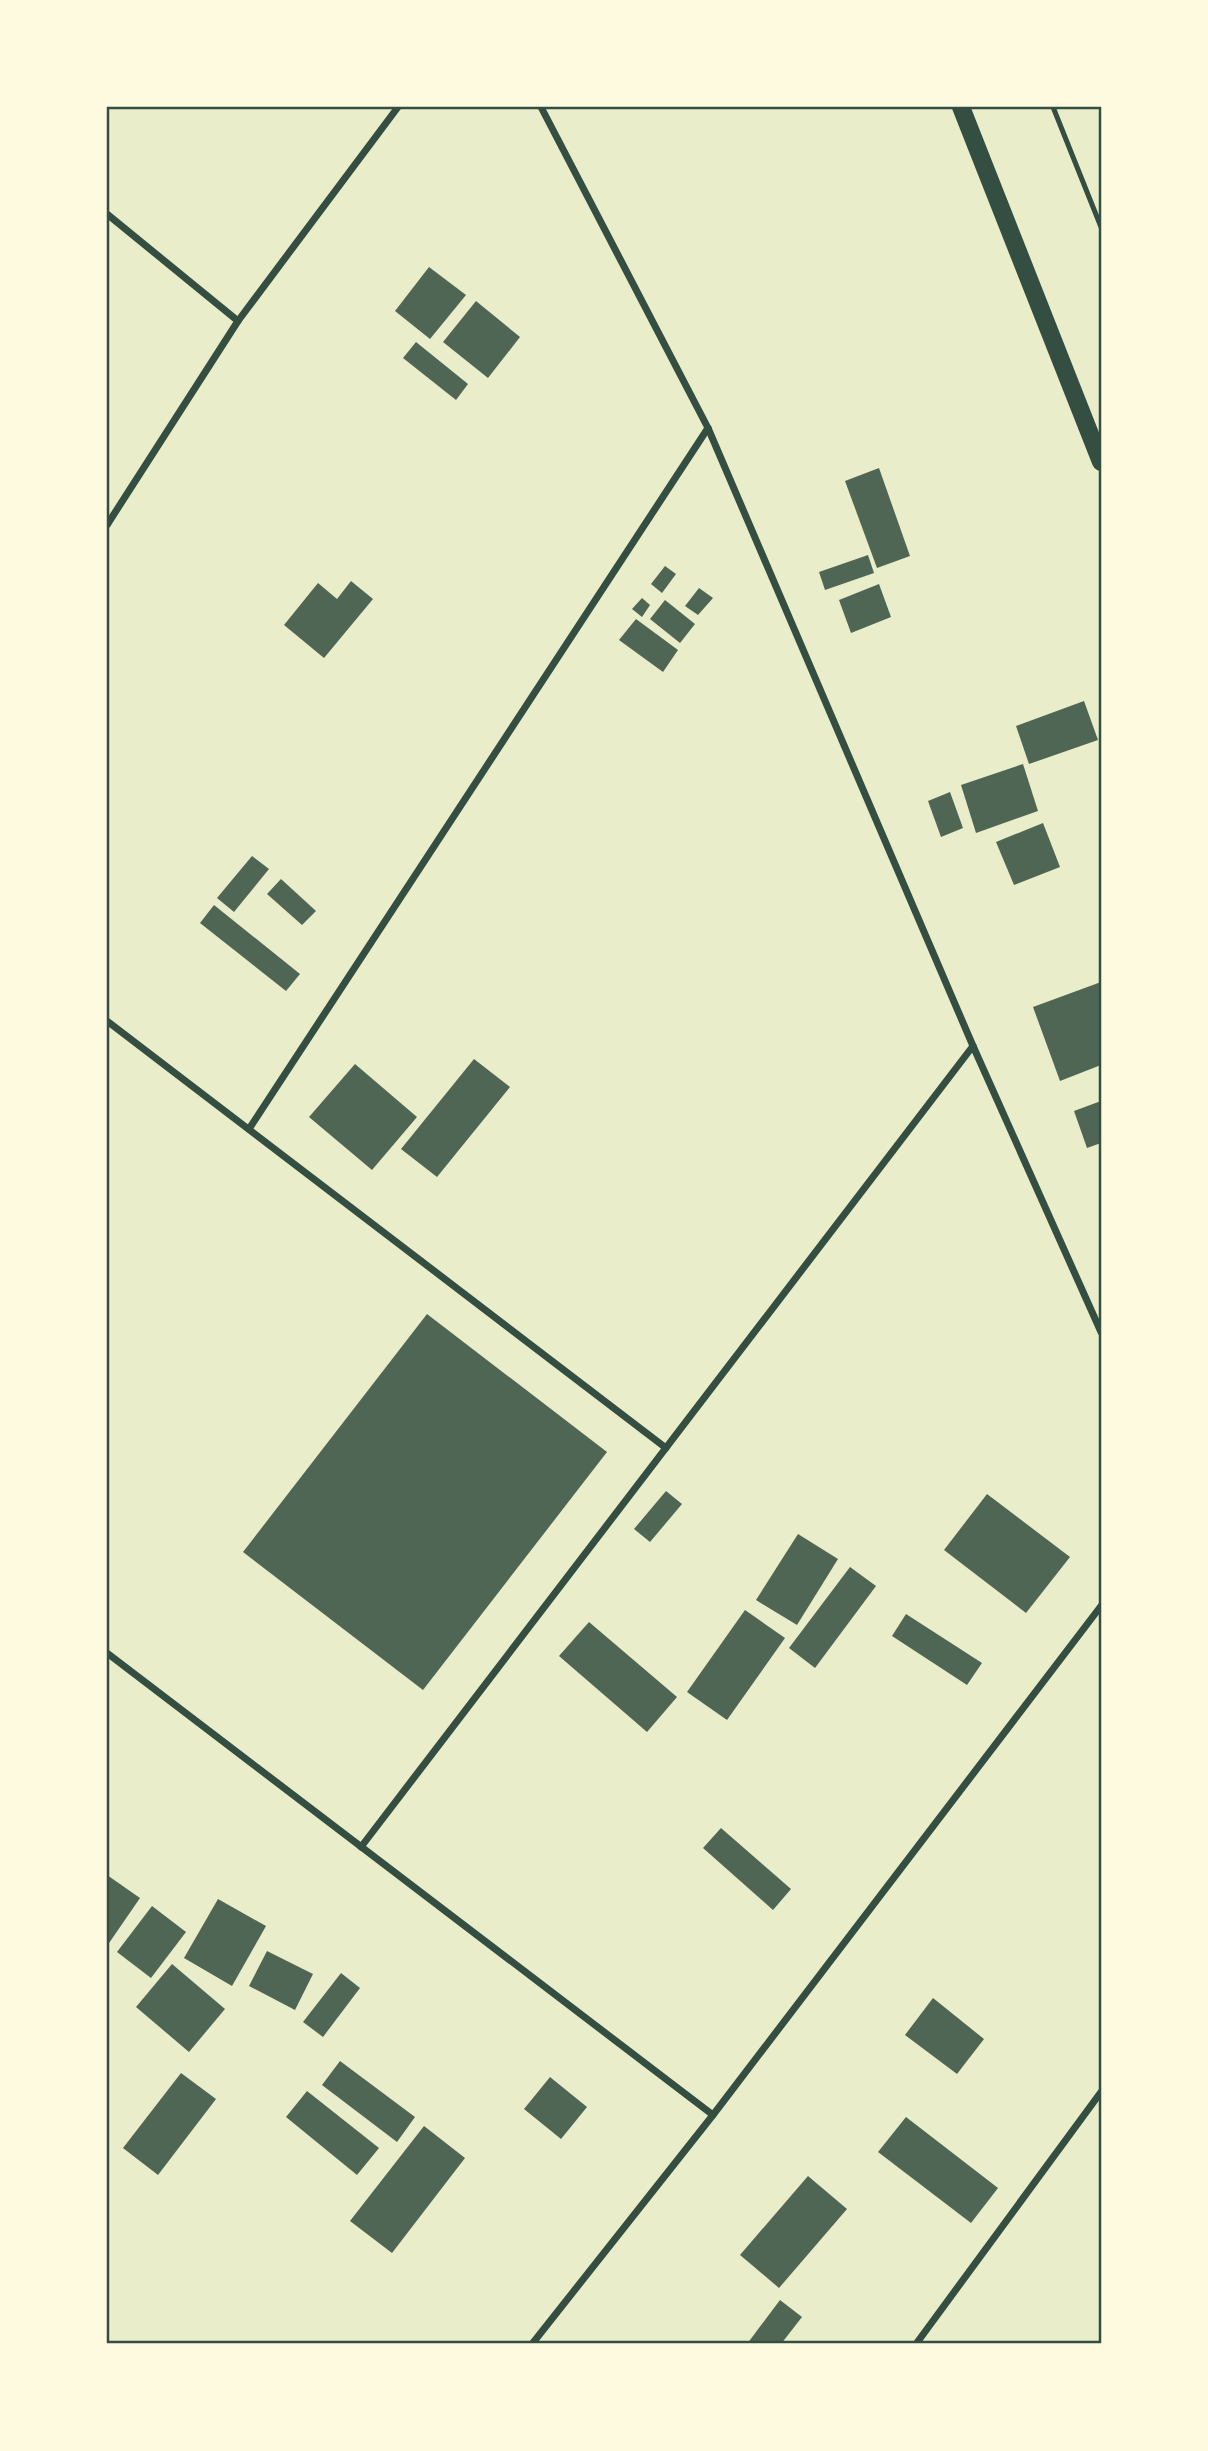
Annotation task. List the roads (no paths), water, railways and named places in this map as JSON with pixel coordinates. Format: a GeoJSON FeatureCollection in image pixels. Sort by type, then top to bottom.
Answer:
{"type":"FeatureCollection","features":[{"type":"Feature","properties":{"kind":"main road"},"geometry":{"type":"LineString","coordinates":[[961,107],[1101,462]]}},
{"type":"Feature","properties":{"kind":"street"},"geometry":{"type":"LineString","coordinates":[[107,525],[238,321],[398,107]]}},
{"type":"Feature","properties":{"kind":"street"},"geometry":{"type":"LineString","coordinates":[[541,107],[708,428],[974,1046],[1101,1332]]}},
{"type":"Feature","properties":{"kind":"street"},"geometry":{"type":"LineString","coordinates":[[107,214],[238,321]]}},
{"type":"Feature","properties":{"kind":"street"},"geometry":{"type":"LineString","coordinates":[[249,1129],[708,428]]}},
{"type":"Feature","properties":{"kind":"street"},"geometry":{"type":"LineString","coordinates":[[107,1021],[666,1448]]}},
{"type":"Feature","properties":{"kind":"street"},"geometry":{"type":"LineString","coordinates":[[361,1847],[974,1046]]}},
{"type":"Feature","properties":{"kind":"street"},"geometry":{"type":"LineString","coordinates":[[532,2344],[713,2115],[1101,1606]]}},
{"type":"Feature","properties":{"kind":"street"},"geometry":{"type":"LineString","coordinates":[[107,1653],[713,2115]]}},
{"type":"Feature","properties":{"kind":"street"},"geometry":{"type":"LineString","coordinates":[[916,2344],[1101,2092]]}},
{"type":"Feature","properties":{"kind":"lane"},"geometry":{"type":"LineString","coordinates":[[1053,107],[1101,227]]}}]}
